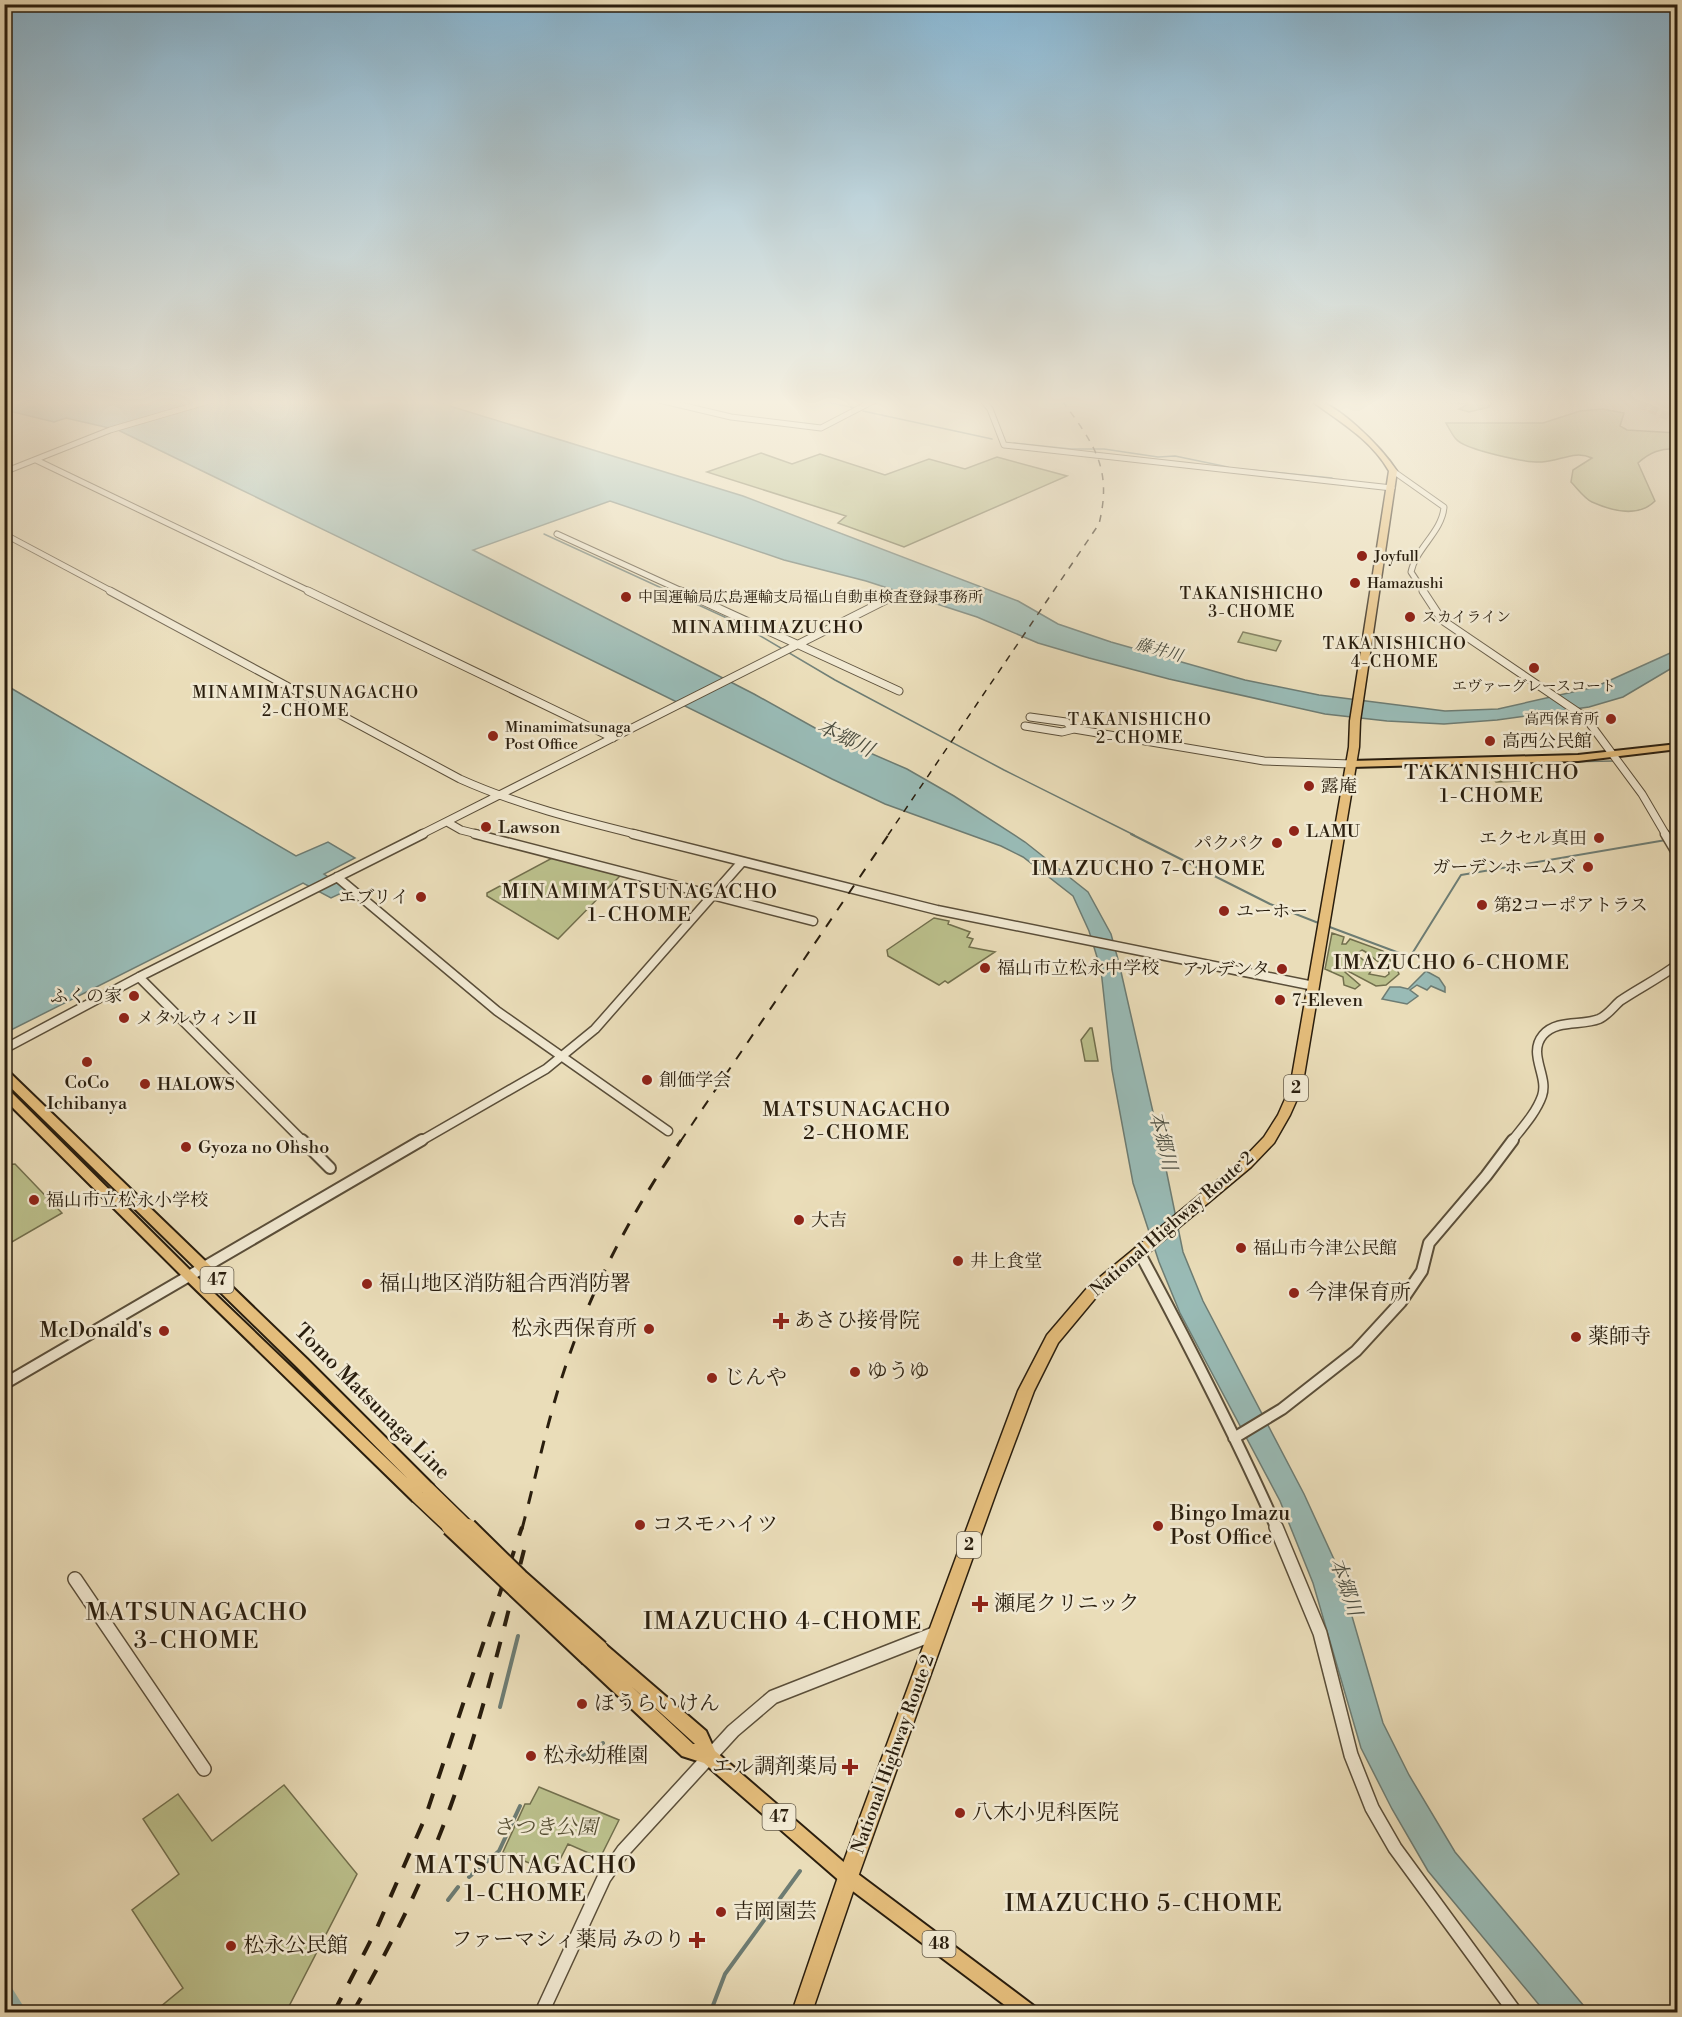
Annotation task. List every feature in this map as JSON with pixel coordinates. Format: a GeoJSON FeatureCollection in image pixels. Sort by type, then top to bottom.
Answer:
{"type":"FeatureCollection","features":[{"type":"Feature","properties":{"kind":"highway","name":"National Highway Route 2"},"geometry":{"type":"LineString","coordinates":[[802,2013],[848,1877],[1026,1391],[1052,1339],[1093,1291],[1246,1164],[1269,1140],[1296,1088],[1351,764],[1391,493]]}},
{"type":"Feature","properties":{"kind":"main road"},"geometry":{"type":"LineString","coordinates":[[1351,764],[1614,755],[1677,746]]}},
{"type":"Feature","properties":{"kind":"main road","name":"Tomo Matsunaga Line"},"geometry":{"type":"LineString","coordinates":[[4,1074],[204,1267],[423,1493]]}},
{"type":"Feature","properties":{"kind":"main road","name":"Tomo Matsunaga Line"},"geometry":{"type":"LineString","coordinates":[[4,1092],[188,1275],[594,1653],[688,1750],[710,1757],[848,1877]]}},
{"type":"Feature","properties":{"kind":"main road","name":"48"},"geometry":{"type":"LineString","coordinates":[[848,1877],[1028,2013]]}},
{"type":"Feature","properties":{"kind":"street"},"geometry":{"type":"LineString","coordinates":[[105,493],[613,738]]}},
{"type":"Feature","properties":{"kind":"street"},"geometry":{"type":"LineString","coordinates":[[1424,493],[1444,507],[1444,511],[1431,537],[1414,559],[1411,572],[1439,617],[1579,713],[1596,730],[1642,794],[1677,856]]}},
{"type":"Feature","properties":{"kind":"street"},"geometry":{"type":"LineString","coordinates":[[4,534],[460,779],[498,796],[547,812],[908,903],[1314,986]]}},
{"type":"Feature","properties":{"kind":"street"},"geometry":{"type":"LineString","coordinates":[[557,534],[899,691]]}},
{"type":"Feature","properties":{"kind":"street"},"geometry":{"type":"LineString","coordinates":[[4,1049],[139,977],[888,599]]}},
{"type":"Feature","properties":{"kind":"street"},"geometry":{"type":"LineString","coordinates":[[1030,717],[1066,722],[1074,729]]}},
{"type":"Feature","properties":{"kind":"street"},"geometry":{"type":"LineString","coordinates":[[1024,726],[1062,732],[1074,729],[1264,761],[1351,764]]}},
{"type":"Feature","properties":{"kind":"street"},"geometry":{"type":"LineString","coordinates":[[447,822],[461,830],[813,921]]}},
{"type":"Feature","properties":{"kind":"street"},"geometry":{"type":"LineString","coordinates":[[4,1384],[546,1069],[595,1029],[741,862]]}},
{"type":"Feature","properties":{"kind":"street"},"geometry":{"type":"LineString","coordinates":[[335,878],[497,1011],[668,1131]]}},
{"type":"Feature","properties":{"kind":"street"},"geometry":{"type":"LineString","coordinates":[[1234,1438],[1275,1414],[1356,1351],[1401,1302],[1422,1271],[1429,1243],[1486,1176],[1536,1109],[1543,1095],[1544,1083],[1536,1055],[1542,1036],[1554,1027],[1599,1019],[1619,1002],[1643,989],[1677,964]]}},
{"type":"Feature","properties":{"kind":"street"},"geometry":{"type":"LineString","coordinates":[[139,977],[330,1168]]}},
{"type":"Feature","properties":{"kind":"street"},"geometry":{"type":"LineString","coordinates":[[1142,1250],[1234,1438],[1300,1582],[1320,1633],[1351,1755],[1372,1808],[1395,1848],[1515,2013]]}},
{"type":"Feature","properties":{"kind":"street"},"geometry":{"type":"LineString","coordinates":[[75,1579],[204,1769]]}},
{"type":"Feature","properties":{"kind":"street"},"geometry":{"type":"LineString","coordinates":[[542,2013],[604,1878],[623,1851],[733,1731],[773,1697],[937,1633]]}},
{"type":"Feature","properties":{"kind":"green space"},"geometry":{"type":"Polygon","coordinates":[[[774,493],[1028,493],[904,547],[838,523],[846,516],[774,493]]]}},
{"type":"Feature","properties":{"kind":"green space"},"geometry":{"type":"Polygon","coordinates":[[[1581,493],[1651,493],[1655,501],[1641,510],[1625,511],[1608,508],[1586,498],[1581,493]]]}},
{"type":"Feature","properties":{"kind":"green space"},"geometry":{"type":"Polygon","coordinates":[[[1243,632],[1281,641],[1276,651],[1238,642],[1243,632]]]}},
{"type":"Feature","properties":{"kind":"green space"},"geometry":{"type":"Polygon","coordinates":[[[1508,762],[1520,781],[1496,782],[1485,767],[1502,766],[1500,763],[1508,762]]]}},
{"type":"Feature","properties":{"kind":"green space"},"geometry":{"type":"Polygon","coordinates":[[[554,857],[621,875],[558,939],[487,896],[487,893],[554,857]]]}},
{"type":"Feature","properties":{"kind":"green space"},"geometry":{"type":"Polygon","coordinates":[[[934,918],[949,921],[948,924],[970,932],[967,937],[973,939],[969,947],[995,952],[948,983],[945,981],[939,985],[888,956],[887,950],[934,918]]]}},
{"type":"Feature","properties":{"kind":"green space"},"geometry":{"type":"Polygon","coordinates":[[[1332,933],[1344,937],[1342,944],[1346,944],[1350,939],[1383,951],[1399,974],[1386,985],[1376,986],[1346,970],[1345,972],[1360,985],[1355,989],[1344,985],[1343,977],[1325,969],[1332,933]],[[1362,950],[1356,954],[1373,968],[1369,974],[1385,977],[1389,974],[1388,966],[1381,964],[1362,950]]]}},
{"type":"Feature","properties":{"kind":"green space"},"geometry":{"type":"Polygon","coordinates":[[[1092,1028],[1098,1061],[1085,1061],[1081,1040],[1092,1028]]]}},
{"type":"Feature","properties":{"kind":"green space"},"geometry":{"type":"Polygon","coordinates":[[[15,1164],[62,1213],[5,1246],[5,1165],[15,1164]]]}},
{"type":"Feature","properties":{"kind":"green space"},"geometry":{"type":"Polygon","coordinates":[[[284,1785],[357,1874],[286,2012],[154,2012],[183,1988],[132,1910],[179,1874],[143,1819],[178,1794],[212,1841],[284,1785]]]}},
{"type":"Feature","properties":{"kind":"green space","name":"さつき公園"},"geometry":{"type":"Polygon","coordinates":[[[539,1787],[619,1820],[600,1858],[568,1844],[553,1873],[503,1852],[525,1804],[530,1804],[539,1787]]]}},
{"type":"Feature","properties":{"kind":"water"},"geometry":{"type":"Polygon","coordinates":[[[248,493],[734,493],[1018,601],[1058,624],[1111,642],[1245,680],[1319,695],[1445,711],[1498,709],[1595,687],[1677,650],[1677,665],[1623,697],[1589,707],[1497,720],[1444,724],[1387,721],[1325,714],[1169,679],[1089,658],[1038,643],[977,617],[866,581],[784,560],[610,501],[473,550],[754,694],[824,733],[907,769],[1025,842],[1088,892],[1111,934],[1119,963],[1183,1252],[1203,1301],[1304,1494],[1338,1568],[1383,1723],[1409,1775],[1455,1852],[1589,2012],[1545,2012],[1428,1871],[1392,1809],[1361,1748],[1313,1583],[1280,1501],[1180,1313],[1159,1262],[1133,1183],[1112,1070],[1101,970],[1089,931],[1073,896],[1023,857],[1001,846],[885,804],[248,493]]]}},
{"type":"Feature","properties":{"kind":"water"},"geometry":{"type":"Polygon","coordinates":[[[4,684],[296,856],[328,842],[355,858],[324,874],[348,890],[331,898],[303,883],[5,1033],[4,684]]]}},
{"type":"Feature","properties":{"kind":"water"},"geometry":{"type":"Polygon","coordinates":[[[1426,971],[1439,978],[1445,987],[1445,992],[1431,986],[1427,990],[1417,985],[1410,990],[1418,996],[1407,1004],[1382,999],[1390,987],[1408,989],[1426,971]]]}},
{"type":"Feature","properties":{"kind":"waterway"},"geometry":{"type":"LineString","coordinates":[[544,534],[742,625],[835,680],[1004,770],[1134,835]]}},
{"type":"Feature","properties":{"kind":"waterway"},"geometry":{"type":"LineString","coordinates":[[1558,762],[1615,761]]}},
{"type":"Feature","properties":{"kind":"waterway"},"geometry":{"type":"LineString","coordinates":[[1131,834],[1270,904],[1321,924]]}},
{"type":"Feature","properties":{"kind":"waterway"},"geometry":{"type":"LineString","coordinates":[[1669,837],[1678,836]]}},
{"type":"Feature","properties":{"kind":"waterway"},"geometry":{"type":"LineString","coordinates":[[1327,926],[1410,957],[1461,875],[1666,840]]}},
{"type":"Feature","properties":{"kind":"waterway"},"geometry":{"type":"LineString","coordinates":[[500,1707],[518,1636]]}},
{"type":"Feature","properties":{"kind":"waterway"},"geometry":{"type":"LineString","coordinates":[[571,1762],[603,1743]]}},
{"type":"Feature","properties":{"kind":"waterway"},"geometry":{"type":"LineString","coordinates":[[469,1877],[499,1851],[520,1806]]}},
{"type":"Feature","properties":{"kind":"waterway"},"geometry":{"type":"LineString","coordinates":[[712,2008],[725,1974],[800,1871]]}},
{"type":"Feature","properties":{"kind":"waterway"},"geometry":{"type":"LineString","coordinates":[[448,1900],[458,1887]]}},
{"type":"Feature","properties":{"kind":"waterway"},"geometry":{"type":"LineString","coordinates":[[4,1996],[15,2012]]}},
{"type":"Feature","properties":{"kind":"railway"},"geometry":{"type":"LineString","coordinates":[[888,835],[1099,524],[1103,493]]}},
{"type":"Feature","properties":{"kind":"railway"},"geometry":{"type":"LineString","coordinates":[[680,1142],[889,834]]}},
{"type":"Feature","properties":{"kind":"railway"},"geometry":{"type":"LineString","coordinates":[[522,1529],[558,1390],[587,1310],[614,1251],[681,1140]]}},
{"type":"Feature","properties":{"kind":"railway"},"geometry":{"type":"LineString","coordinates":[[334,2012],[376,1930],[425,1818],[522,1527]]}},
{"type":"Feature","properties":{"kind":"railway"},"geometry":{"type":"LineString","coordinates":[[353,2012],[406,1911],[451,1805],[481,1711],[524,1550]]}},
{"type":"Feature","properties":{"kind":"place","name":"Joyfull"},"geometry":{"type":"Point","coordinates":[1362,556]}},
{"type":"Feature","properties":{"kind":"place","name":"Hamazushi"},"geometry":{"type":"Point","coordinates":[1355,583]}},
{"type":"Feature","properties":{"kind":"place","name":"中国運輸局広島運輸支局福山自動車検査登録事務所"},"geometry":{"type":"Point","coordinates":[626,597]}},
{"type":"Feature","properties":{"kind":"place","name":"スカイライン"},"geometry":{"type":"Point","coordinates":[1410,617]}},
{"type":"Feature","properties":{"kind":"place","name":"エヴァーグレースコート"},"geometry":{"type":"Point","coordinates":[1534,668]}},
{"type":"Feature","properties":{"kind":"place","name":"高西保育所"},"geometry":{"type":"Point","coordinates":[1611,719]}},
{"type":"Feature","properties":{"kind":"place","name":"Minamimatsunaga Post Office"},"geometry":{"type":"Point","coordinates":[493,736]}},
{"type":"Feature","properties":{"kind":"place","name":"高西公民館"},"geometry":{"type":"Point","coordinates":[1490,741]}},
{"type":"Feature","properties":{"kind":"place","name":"露庵"},"geometry":{"type":"Point","coordinates":[1309,786]}},
{"type":"Feature","properties":{"kind":"place","name":"Lawson"},"geometry":{"type":"Point","coordinates":[486,827]}},
{"type":"Feature","properties":{"kind":"place","name":"LAMU"},"geometry":{"type":"Point","coordinates":[1294,831]}},
{"type":"Feature","properties":{"kind":"place","name":"エクセル真田"},"geometry":{"type":"Point","coordinates":[1599,838]}},
{"type":"Feature","properties":{"kind":"place","name":"パクパク"},"geometry":{"type":"Point","coordinates":[1277,843]}},
{"type":"Feature","properties":{"kind":"place","name":"ガーデンホームズ"},"geometry":{"type":"Point","coordinates":[1588,867]}},
{"type":"Feature","properties":{"kind":"place","name":"エブリイ"},"geometry":{"type":"Point","coordinates":[421,897]}},
{"type":"Feature","properties":{"kind":"place","name":"第2コーポアトラス"},"geometry":{"type":"Point","coordinates":[1482,905]}},
{"type":"Feature","properties":{"kind":"place","name":"ユーホー"},"geometry":{"type":"Point","coordinates":[1224,911]}},
{"type":"Feature","properties":{"kind":"place","name":"福山市立松永中学校"},"geometry":{"type":"Point","coordinates":[985,968]}},
{"type":"Feature","properties":{"kind":"place","name":"アルデンタ"},"geometry":{"type":"Point","coordinates":[1282,969]}},
{"type":"Feature","properties":{"kind":"place","name":"ふくの家"},"geometry":{"type":"Point","coordinates":[134,996]}},
{"type":"Feature","properties":{"kind":"place","name":"7-Eleven"},"geometry":{"type":"Point","coordinates":[1280,1000]}},
{"type":"Feature","properties":{"kind":"place","name":"メタルウィンII"},"geometry":{"type":"Point","coordinates":[124,1018]}},
{"type":"Feature","properties":{"kind":"place","name":"CoCo Ichibanya"},"geometry":{"type":"Point","coordinates":[87,1062]}},
{"type":"Feature","properties":{"kind":"place","name":"創価学会"},"geometry":{"type":"Point","coordinates":[647,1080]}},
{"type":"Feature","properties":{"kind":"place","name":"HALOWS"},"geometry":{"type":"Point","coordinates":[145,1084]}},
{"type":"Feature","properties":{"kind":"place","name":"Gyoza no Ohsho"},"geometry":{"type":"Point","coordinates":[186,1147]}},
{"type":"Feature","properties":{"kind":"place","name":"福山市立松永小学校"},"geometry":{"type":"Point","coordinates":[34,1200]}},
{"type":"Feature","properties":{"kind":"place","name":"大吉"},"geometry":{"type":"Point","coordinates":[799,1220]}},
{"type":"Feature","properties":{"kind":"place","name":"福山市今津公民館"},"geometry":{"type":"Point","coordinates":[1241,1248]}},
{"type":"Feature","properties":{"kind":"place","name":"井上食堂"},"geometry":{"type":"Point","coordinates":[958,1261]}},
{"type":"Feature","properties":{"kind":"place","name":"福山地区消防組合西消防署"},"geometry":{"type":"Point","coordinates":[367,1284]}},
{"type":"Feature","properties":{"kind":"place","name":"今津保育所"},"geometry":{"type":"Point","coordinates":[1294,1293]}},
{"type":"Feature","properties":{"kind":"place","name":"あさひ接骨院"},"geometry":{"type":"Point","coordinates":[781,1321]}},
{"type":"Feature","properties":{"kind":"place","name":"松永西保育所"},"geometry":{"type":"Point","coordinates":[649,1329]}},
{"type":"Feature","properties":{"kind":"place","name":"McDonald's"},"geometry":{"type":"Point","coordinates":[164,1331]}},
{"type":"Feature","properties":{"kind":"place","name":"薬師寺"},"geometry":{"type":"Point","coordinates":[1576,1337]}},
{"type":"Feature","properties":{"kind":"place","name":"ゆうゆ"},"geometry":{"type":"Point","coordinates":[855,1372]}},
{"type":"Feature","properties":{"kind":"place","name":"じんや"},"geometry":{"type":"Point","coordinates":[712,1378]}},
{"type":"Feature","properties":{"kind":"place","name":"コスモハイツ"},"geometry":{"type":"Point","coordinates":[640,1525]}},
{"type":"Feature","properties":{"kind":"place","name":"Bingo Imazu Post Office"},"geometry":{"type":"Point","coordinates":[1158,1526]}},
{"type":"Feature","properties":{"kind":"place","name":"瀬尾クリニック"},"geometry":{"type":"Point","coordinates":[980,1604]}},
{"type":"Feature","properties":{"kind":"place","name":"ほうらいけん"},"geometry":{"type":"Point","coordinates":[582,1704]}},
{"type":"Feature","properties":{"kind":"place","name":"松永幼稚園"},"geometry":{"type":"Point","coordinates":[531,1756]}},
{"type":"Feature","properties":{"kind":"place","name":"エル調剤薬局"},"geometry":{"type":"Point","coordinates":[850,1767]}},
{"type":"Feature","properties":{"kind":"place","name":"八木小児科医院"},"geometry":{"type":"Point","coordinates":[960,1813]}},
{"type":"Feature","properties":{"kind":"place","name":"吉岡園芸"},"geometry":{"type":"Point","coordinates":[721,1912]}},
{"type":"Feature","properties":{"kind":"place","name":"ファーマシィ薬局 みのり"},"geometry":{"type":"Point","coordinates":[697,1940]}},
{"type":"Feature","properties":{"kind":"place","name":"松永公民館"},"geometry":{"type":"Point","coordinates":[231,1946]}},
{"type":"Feature","properties":{"kind":"district","name":"TAKANISHICHO 3-CHOME"},"geometry":{"type":"Point","coordinates":[1252,603]}},
{"type":"Feature","properties":{"kind":"district","name":"MINAMIIMAZUCHO"},"geometry":{"type":"Point","coordinates":[768,627]}},
{"type":"Feature","properties":{"kind":"district","name":"TAKANISHICHO 4-CHOME"},"geometry":{"type":"Point","coordinates":[1395,653]}},
{"type":"Feature","properties":{"kind":"district","name":"MINAMIMATSUNAGACHO 2-CHOME"},"geometry":{"type":"Point","coordinates":[306,702]}},
{"type":"Feature","properties":{"kind":"district","name":"TAKANISHICHO 2-CHOME"},"geometry":{"type":"Point","coordinates":[1140,729]}},
{"type":"Feature","properties":{"kind":"district","name":"TAKANISHICHO 1-CHOME"},"geometry":{"type":"Point","coordinates":[1492,784]}},
{"type":"Feature","properties":{"kind":"district","name":"IMAZUCHO 7-CHOME"},"geometry":{"type":"Point","coordinates":[1149,869]}},
{"type":"Feature","properties":{"kind":"district","name":"MINAMIMATSUNAGACHO 1-CHOME"},"geometry":{"type":"Point","coordinates":[640,904]}},
{"type":"Feature","properties":{"kind":"district","name":"IMAZUCHO 6-CHOME"},"geometry":{"type":"Point","coordinates":[1452,963]}},
{"type":"Feature","properties":{"kind":"district","name":"MATSUNAGACHO 2-CHOME"},"geometry":{"type":"Point","coordinates":[857,1122]}},
{"type":"Feature","properties":{"kind":"district","name":"IMAZUCHO 4-CHOME"},"geometry":{"type":"Point","coordinates":[783,1622]}},
{"type":"Feature","properties":{"kind":"district","name":"MATSUNAGACHO 3-CHOME"},"geometry":{"type":"Point","coordinates":[197,1627]}},
{"type":"Feature","properties":{"kind":"district","name":"MATSUNAGACHO 1-CHOME"},"geometry":{"type":"Point","coordinates":[526,1880]}},
{"type":"Feature","properties":{"kind":"district","name":"IMAZUCHO 5-CHOME"},"geometry":{"type":"Point","coordinates":[1144,1904]}},
{"type":"Feature","properties":{"kind":"water label","name":"藤井川"},"geometry":{"type":"Point","coordinates":[1159,650]}},
{"type":"Feature","properties":{"kind":"water label","name":"本郷川"},"geometry":{"type":"Point","coordinates":[845,739]}},
{"type":"Feature","properties":{"kind":"water label","name":"本郷川"},"geometry":{"type":"Point","coordinates":[1162,1141]}},
{"type":"Feature","properties":{"kind":"water label","name":"本郷川"},"geometry":{"type":"Point","coordinates":[1345,1587]}}]}
